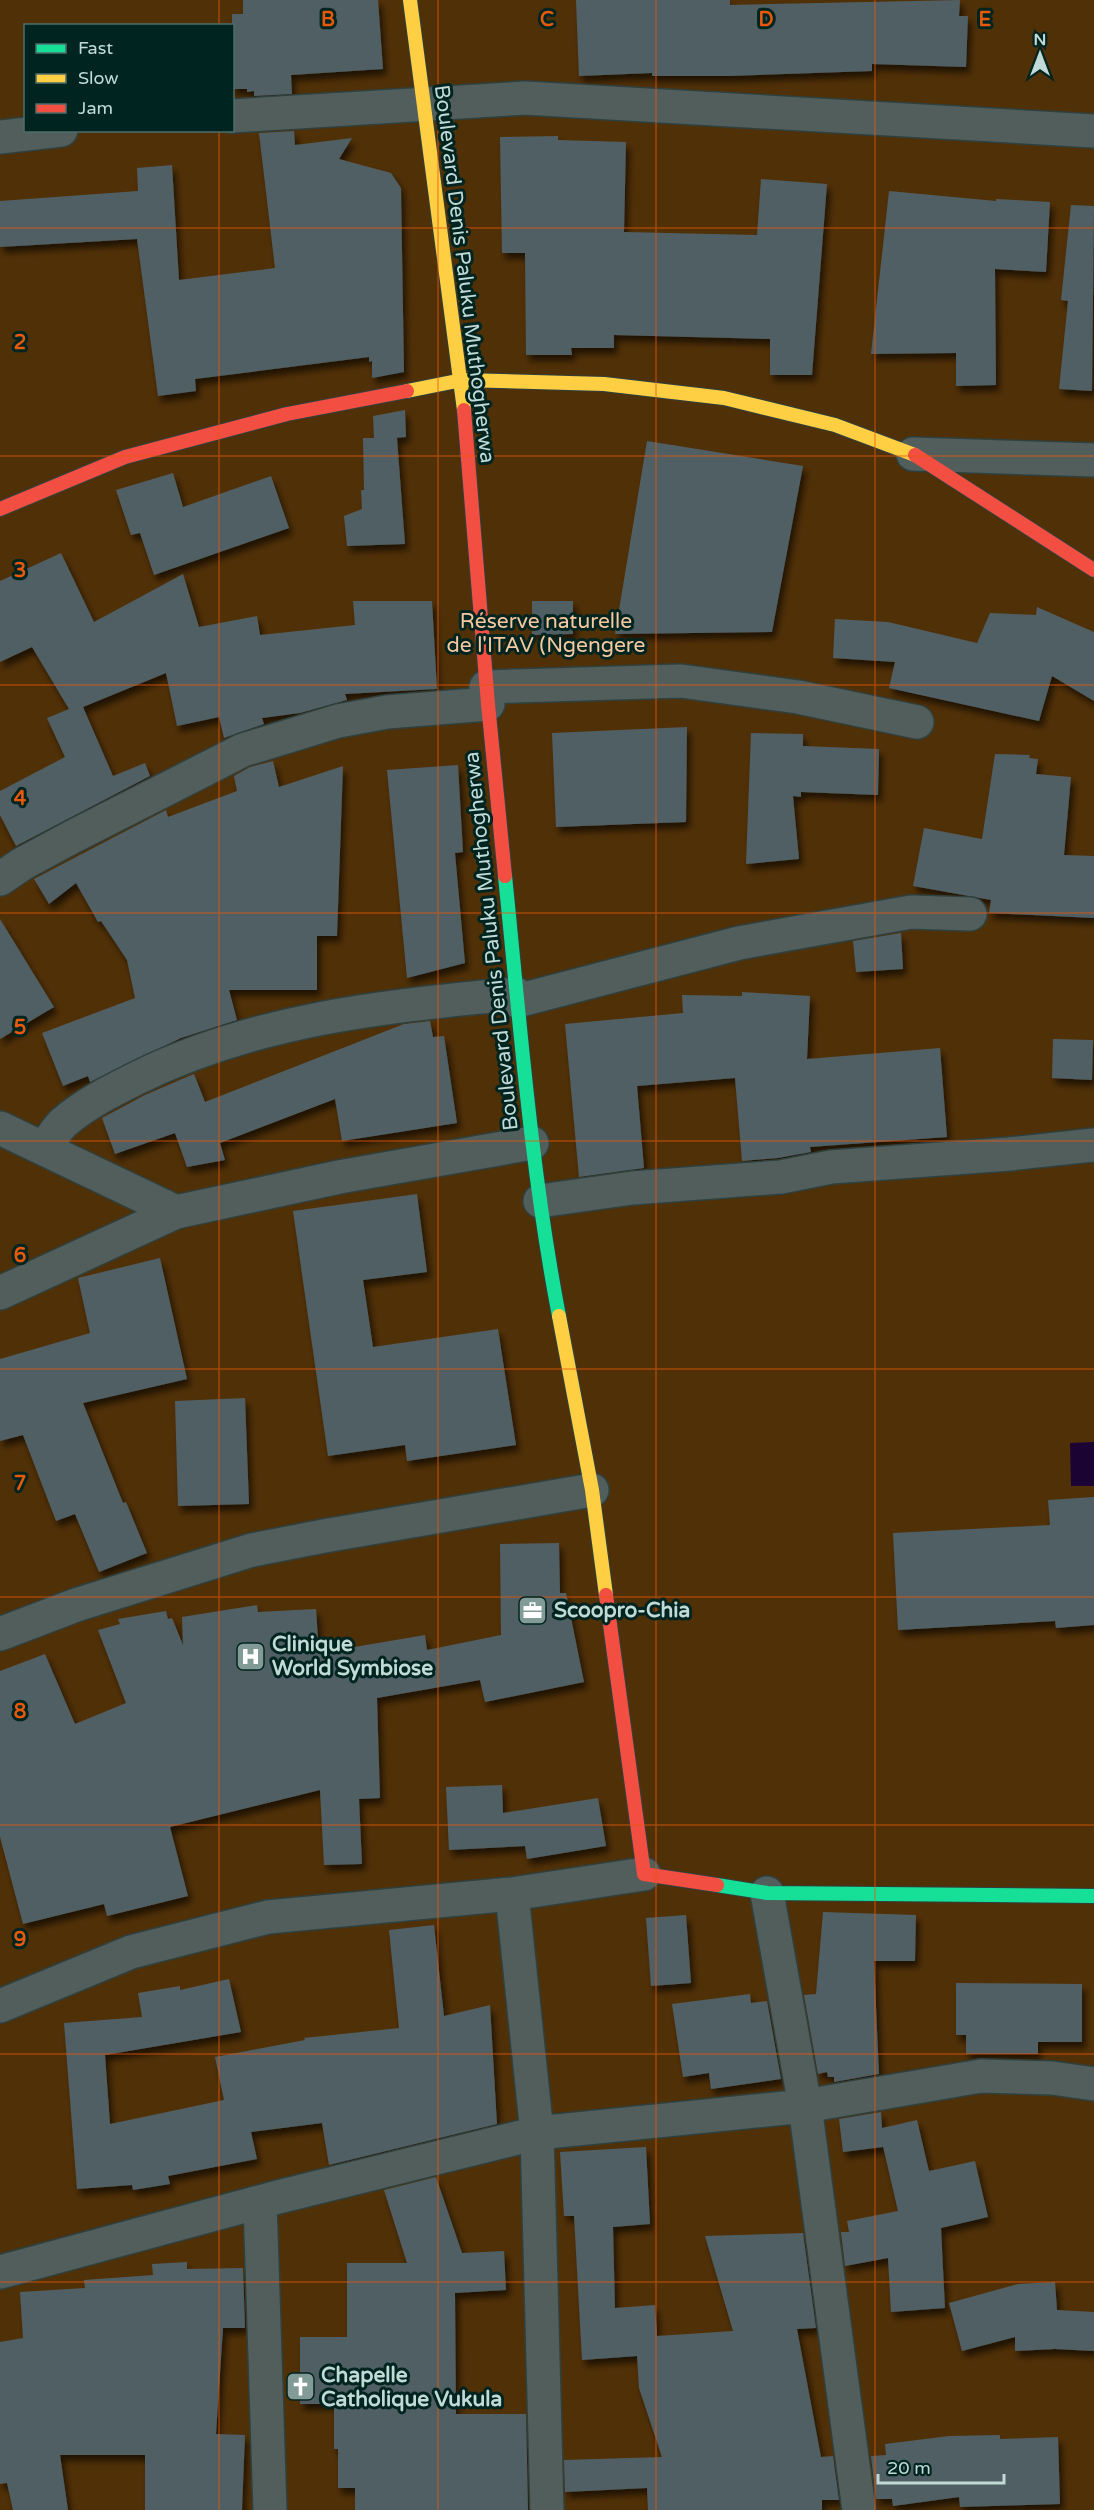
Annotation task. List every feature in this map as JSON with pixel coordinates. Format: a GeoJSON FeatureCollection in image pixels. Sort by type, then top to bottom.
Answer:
{"type":"FeatureCollection","features":[{"type":"Feature","properties":{"kind":"street","name":"Boulevard Denis Paluku Muthogherwa"},"geometry":{"type":"LineString","coordinates":[[410,0],[422,103],[462,380],[487,695],[532,1143],[547,1254],[592,1490],[644,1874]]}},
{"type":"Feature","properties":{"kind":"street"},"geometry":{"type":"LineString","coordinates":[[234,116],[525,98],[1094,131]]}},
{"type":"Feature","properties":{"kind":"street"},"geometry":{"type":"LineString","coordinates":[[0,137],[44,132]]}},
{"type":"Feature","properties":{"kind":"street"},"geometry":{"type":"LineString","coordinates":[[0,509],[125,458],[287,414],[462,380],[604,384],[724,398],[835,425],[913,454],[1094,570]]}},
{"type":"Feature","properties":{"kind":"street"},"geometry":{"type":"LineString","coordinates":[[913,454],[1094,460]]}},
{"type":"Feature","properties":{"kind":"street"},"geometry":{"type":"LineString","coordinates":[[0,879],[22,864],[72,837],[243,750],[348,719],[387,712],[487,695],[681,681],[798,697],[917,722]]}},
{"type":"Feature","properties":{"kind":"street"},"geometry":{"type":"LineString","coordinates":[[44,1149],[62,1124],[103,1095],[168,1063],[213,1046],[287,1024],[457,999],[517,998],[739,943],[911,912],[970,914]]}},
{"type":"Feature","properties":{"kind":"street"},"geometry":{"type":"LineString","coordinates":[[0,1128],[176,1212]]}},
{"type":"Feature","properties":{"kind":"street"},"geometry":{"type":"LineString","coordinates":[[0,1293],[176,1212],[339,1177],[532,1143]]}},
{"type":"Feature","properties":{"kind":"street"},"geometry":{"type":"LineString","coordinates":[[540,1201],[632,1188],[782,1177],[831,1167],[1009,1154],[1094,1145]]}},
{"type":"Feature","properties":{"kind":"street"},"geometry":{"type":"LineString","coordinates":[[0,1634],[76,1605],[252,1550],[592,1490]]}},
{"type":"Feature","properties":{"kind":"street"},"geometry":{"type":"LineString","coordinates":[[0,2006],[130,1952],[268,1917],[512,1894],[644,1874],[767,1893],[1094,1896]]}},
{"type":"Feature","properties":{"kind":"street"},"geometry":{"type":"LineString","coordinates":[[767,1893],[805,2106],[859,2510]]}},
{"type":"Feature","properties":{"kind":"street"},"geometry":{"type":"LineString","coordinates":[[512,1894],[537,2133],[547,2510]]}},
{"type":"Feature","properties":{"kind":"street"},"geometry":{"type":"LineString","coordinates":[[0,2271],[260,2202],[537,2133],[805,2106],[981,2076],[1052,2078],[1094,2084]]}},
{"type":"Feature","properties":{"kind":"street"},"geometry":{"type":"LineString","coordinates":[[260,2202],[270,2510]]}},
{"type":"Feature","properties":{"kind":"green space","name":"Réserve naturelle de l'ITAV (Ngengere"},"geometry":{"type":"Polygon","coordinates":[[[0,0],[1094,0],[1094,2510],[0,2510],[0,0]]]}},
{"type":"Feature","properties":{"kind":"shaded area"},"geometry":{"type":"Polygon","coordinates":[[[1094,1442],[1094,1486],[1071,1486],[1070,1443],[1094,1442]]]}},
{"type":"Feature","properties":{"kind":"building"},"geometry":{"type":"Polygon","coordinates":[[[243,0],[378,0],[383,69],[291,75],[292,94],[254,96],[254,91],[234,89],[232,14],[243,14],[243,0]]]}},
{"type":"Feature","properties":{"kind":"building"},"geometry":{"type":"Polygon","coordinates":[[[576,0],[730,0],[730,5],[960,0],[959,16],[968,16],[966,67],[872,64],[872,71],[730,76],[652,76],[652,73],[579,76],[576,0]]]}},
{"type":"Feature","properties":{"kind":"building"},"geometry":{"type":"Polygon","coordinates":[[[294,131],[295,145],[352,138],[339,159],[391,173],[401,188],[404,372],[372,378],[372,361],[369,362],[369,357],[195,379],[196,391],[158,396],[137,239],[0,247],[0,201],[138,191],[137,168],[172,165],[179,280],[275,268],[259,133],[294,131]]]}},
{"type":"Feature","properties":{"kind":"building"},"geometry":{"type":"Polygon","coordinates":[[[558,136],[558,140],[626,142],[624,232],[757,235],[761,179],[827,184],[812,375],[770,375],[770,339],[614,335],[614,348],[571,348],[572,355],[526,355],[525,253],[502,253],[500,137],[558,136]]]}},
{"type":"Feature","properties":{"kind":"building"},"geometry":{"type":"Polygon","coordinates":[[[889,191],[996,201],[996,199],[1050,202],[1046,272],[995,269],[996,385],[956,386],[956,353],[871,354],[889,191]]]}},
{"type":"Feature","properties":{"kind":"building"},"geometry":{"type":"Polygon","coordinates":[[[1071,205],[1094,206],[1092,391],[1059,389],[1068,301],[1061,300],[1071,205]]]}},
{"type":"Feature","properties":{"kind":"building"},"geometry":{"type":"Polygon","coordinates":[[[405,410],[406,437],[394,438],[397,438],[405,544],[347,546],[344,516],[362,509],[363,438],[374,438],[373,416],[405,410]]]}},
{"type":"Feature","properties":{"kind":"building"},"geometry":{"type":"Polygon","coordinates":[[[647,441],[803,466],[772,632],[615,634],[647,441]]]}},
{"type":"Feature","properties":{"kind":"building"},"geometry":{"type":"Polygon","coordinates":[[[173,473],[183,507],[271,476],[289,528],[154,575],[140,533],[131,535],[116,490],[173,473]]]}},
{"type":"Feature","properties":{"kind":"building"},"geometry":{"type":"Polygon","coordinates":[[[61,553],[94,622],[183,574],[199,627],[257,616],[260,635],[355,625],[353,601],[432,601],[437,689],[345,694],[347,700],[300,713],[262,718],[264,724],[224,738],[219,717],[177,726],[166,673],[83,707],[113,776],[145,763],[150,776],[16,846],[0,815],[0,791],[65,757],[47,718],[69,709],[32,647],[0,662],[0,581],[61,553]]]}},
{"type":"Feature","properties":{"kind":"building"},"geometry":{"type":"Polygon","coordinates":[[[532,601],[573,601],[573,634],[532,635],[532,601]]]}},
{"type":"Feature","properties":{"kind":"building"},"geometry":{"type":"Polygon","coordinates":[[[1037,607],[1094,632],[1094,701],[1052,676],[1039,721],[889,688],[895,662],[833,658],[835,619],[888,622],[977,643],[990,613],[1036,615],[1037,607]]]}},
{"type":"Feature","properties":{"kind":"building"},"geometry":{"type":"Polygon","coordinates":[[[687,727],[686,822],[556,827],[552,733],[687,727]]]}},
{"type":"Feature","properties":{"kind":"building"},"geometry":{"type":"Polygon","coordinates":[[[751,733],[803,734],[803,746],[879,749],[878,795],[801,792],[801,797],[793,796],[799,859],[746,864],[751,733]]]}},
{"type":"Feature","properties":{"kind":"building"},"geometry":{"type":"Polygon","coordinates":[[[995,754],[1030,755],[1029,758],[1038,759],[1036,774],[1071,777],[1064,855],[1094,856],[1094,918],[989,913],[991,900],[913,886],[924,828],[982,839],[995,754]]]}},
{"type":"Feature","properties":{"kind":"building"},"geometry":{"type":"Polygon","coordinates":[[[273,761],[279,787],[343,766],[337,936],[317,936],[317,990],[229,990],[237,1020],[181,1038],[90,1082],[88,1076],[63,1086],[42,1033],[135,998],[127,960],[101,921],[98,922],[76,883],[49,904],[34,879],[166,810],[168,817],[237,791],[234,776],[250,767],[273,761]]]}},
{"type":"Feature","properties":{"kind":"building"},"geometry":{"type":"Polygon","coordinates":[[[458,765],[463,852],[455,853],[465,963],[407,978],[387,770],[458,765]]]}},
{"type":"Feature","properties":{"kind":"building"},"geometry":{"type":"Polygon","coordinates":[[[0,919],[54,1007],[0,1039],[0,919]]]}},
{"type":"Feature","properties":{"kind":"building"},"geometry":{"type":"Polygon","coordinates":[[[901,933],[903,969],[856,972],[853,941],[901,933]]]}},
{"type":"Feature","properties":{"kind":"building"},"geometry":{"type":"Polygon","coordinates":[[[742,992],[810,996],[807,1059],[940,1048],[947,1137],[810,1147],[811,1152],[742,1161],[735,1078],[637,1086],[644,1168],[579,1177],[565,1024],[683,1013],[682,995],[742,996],[742,992]]]}},
{"type":"Feature","properties":{"kind":"building"},"geometry":{"type":"Polygon","coordinates":[[[430,1021],[433,1037],[444,1036],[457,1123],[342,1141],[335,1099],[220,1143],[225,1160],[187,1167],[175,1133],[115,1154],[102,1118],[145,1095],[194,1074],[205,1102],[404,1024],[430,1021]]]}},
{"type":"Feature","properties":{"kind":"building"},"geometry":{"type":"Polygon","coordinates":[[[1053,1039],[1093,1040],[1092,1080],[1052,1078],[1053,1039]]]}},
{"type":"Feature","properties":{"kind":"building"},"geometry":{"type":"Polygon","coordinates":[[[417,1194],[427,1272],[363,1280],[373,1347],[498,1329],[516,1445],[407,1461],[405,1445],[328,1456],[293,1211],[417,1194]]]}},
{"type":"Feature","properties":{"kind":"building"},"geometry":{"type":"Polygon","coordinates":[[[160,1258],[187,1379],[83,1403],[123,1503],[126,1502],[147,1553],[99,1572],[75,1514],[56,1521],[23,1435],[0,1441],[0,1359],[90,1333],[78,1278],[160,1258]]]}},
{"type":"Feature","properties":{"kind":"building"},"geometry":{"type":"Polygon","coordinates":[[[245,1398],[249,1504],[178,1506],[175,1401],[245,1398]]]}},
{"type":"Feature","properties":{"kind":"building"},"geometry":{"type":"Polygon","coordinates":[[[1094,1497],[1094,1625],[1056,1628],[1055,1621],[898,1630],[893,1533],[1050,1525],[1048,1500],[1094,1497]]]}},
{"type":"Feature","properties":{"kind":"building"},"geometry":{"type":"Polygon","coordinates":[[[559,1543],[560,1593],[566,1593],[584,1682],[485,1702],[480,1680],[377,1698],[380,1798],[359,1799],[362,1864],[324,1865],[320,1790],[170,1827],[188,1896],[107,1916],[104,1904],[23,1924],[0,1837],[0,1671],[45,1654],[75,1724],[126,1703],[98,1630],[120,1624],[118,1619],[166,1611],[168,1619],[172,1618],[183,1645],[182,1617],[257,1605],[258,1612],[316,1609],[319,1653],[425,1635],[427,1650],[501,1635],[500,1544],[559,1543]]]}},
{"type":"Feature","properties":{"kind":"building"},"geometry":{"type":"Polygon","coordinates":[[[502,1785],[503,1813],[598,1798],[606,1846],[527,1859],[525,1846],[449,1850],[446,1787],[502,1785]]]}},
{"type":"Feature","properties":{"kind":"building"},"geometry":{"type":"Polygon","coordinates":[[[823,1912],[916,1915],[915,1961],[874,1961],[879,2074],[834,2082],[834,2077],[828,2077],[827,2072],[818,2074],[804,1995],[816,1994],[823,1912]]]}},
{"type":"Feature","properties":{"kind":"building"},"geometry":{"type":"Polygon","coordinates":[[[686,1915],[691,1983],[651,1986],[646,1918],[686,1915]]]}},
{"type":"Feature","properties":{"kind":"building"},"geometry":{"type":"Polygon","coordinates":[[[434,1925],[444,2016],[490,2005],[497,2124],[329,2165],[322,2123],[251,2132],[257,2159],[168,2176],[170,2184],[133,2190],[132,2185],[77,2189],[64,2023],[142,2017],[138,1993],[180,1986],[180,1990],[229,1979],[241,2032],[105,2055],[110,2124],[224,2100],[215,2057],[305,2040],[304,2038],[399,2028],[389,1930],[434,1925]]]}},
{"type":"Feature","properties":{"kind":"building"},"geometry":{"type":"Polygon","coordinates":[[[956,1983],[1082,1984],[1082,2042],[1038,2042],[1038,2054],[966,2054],[966,2035],[956,2035],[956,1983]]]}},
{"type":"Feature","properties":{"kind":"building"},"geometry":{"type":"Polygon","coordinates":[[[750,1994],[751,2003],[767,2001],[781,2079],[711,2089],[709,2073],[683,2077],[672,2004],[750,1994]]]}},
{"type":"Feature","properties":{"kind":"building"},"geometry":{"type":"Polygon","coordinates":[[[881,2112],[882,2128],[917,2120],[929,2171],[975,2161],[988,2217],[941,2228],[945,2308],[891,2312],[888,2258],[845,2266],[841,2232],[849,2232],[847,2221],[898,2211],[882,2142],[883,2147],[843,2152],[839,2119],[881,2112]]]}},
{"type":"Feature","properties":{"kind":"building"},"geometry":{"type":"Polygon","coordinates":[[[646,2147],[650,2224],[613,2227],[615,2308],[655,2305],[657,2336],[733,2331],[705,2236],[803,2233],[816,2328],[797,2329],[821,2457],[833,2456],[839,2500],[822,2500],[822,2510],[648,2510],[647,2488],[565,2492],[564,2460],[662,2457],[639,2388],[637,2356],[582,2360],[574,2216],[564,2216],[560,2152],[646,2147]]]}},
{"type":"Feature","properties":{"kind":"building"},"geometry":{"type":"Polygon","coordinates":[[[436,2177],[462,2253],[504,2251],[506,2290],[455,2293],[456,2414],[526,2414],[528,2510],[355,2510],[355,2488],[338,2488],[338,2449],[334,2449],[334,2404],[300,2404],[300,2337],[347,2337],[347,2263],[407,2263],[384,2190],[436,2177]]]}},
{"type":"Feature","properties":{"kind":"building"},"geometry":{"type":"Polygon","coordinates":[[[187,2262],[187,2269],[243,2268],[245,2328],[223,2328],[216,2434],[245,2435],[242,2510],[145,2510],[145,2455],[60,2455],[68,2510],[13,2510],[7,2483],[0,2484],[0,2342],[23,2338],[20,2292],[85,2288],[84,2280],[153,2275],[152,2264],[187,2262]]]}},
{"type":"Feature","properties":{"kind":"building"},"geometry":{"type":"Polygon","coordinates":[[[1055,2282],[1057,2310],[1094,2312],[1094,2351],[1055,2349],[1015,2351],[1015,2337],[962,2351],[949,2303],[1018,2284],[1055,2282]]]}},
{"type":"Feature","properties":{"kind":"building"},"geometry":{"type":"Polygon","coordinates":[[[1000,2435],[1000,2439],[1058,2437],[1060,2504],[960,2507],[959,2497],[893,2506],[892,2499],[876,2499],[871,2456],[886,2455],[885,2444],[949,2436],[1000,2435]]]}},
{"type":"Feature","properties":{"kind":"traffic: fast"},"geometry":{"type":"LineString","coordinates":[[505,876],[534,1152],[559,1316]]}},
{"type":"Feature","properties":{"kind":"traffic: fast"},"geometry":{"type":"LineString","coordinates":[[717,1885],[767,1893],[1094,1896]]}},
{"type":"Feature","properties":{"kind":"traffic: slow"},"geometry":{"type":"LineString","coordinates":[[410,0],[464,410]]}},
{"type":"Feature","properties":{"kind":"traffic: slow"},"geometry":{"type":"LineString","coordinates":[[407,391],[462,380],[604,384],[724,398],[835,425],[915,455]]}},
{"type":"Feature","properties":{"kind":"traffic: slow"},"geometry":{"type":"LineString","coordinates":[[559,1316],[592,1490],[606,1595]]}},
{"type":"Feature","properties":{"kind":"traffic: jam"},"geometry":{"type":"LineString","coordinates":[[0,509],[125,457],[287,414],[407,391]]}},
{"type":"Feature","properties":{"kind":"traffic: jam"},"geometry":{"type":"LineString","coordinates":[[464,410],[488,704],[505,876]]}},
{"type":"Feature","properties":{"kind":"traffic: jam"},"geometry":{"type":"LineString","coordinates":[[915,455],[1094,570]]}},
{"type":"Feature","properties":{"kind":"traffic: jam"},"geometry":{"type":"LineString","coordinates":[[606,1595],[644,1874],[717,1885]]}},
{"type":"Feature","properties":{"kind":"place","name":"Scoopro-Chia"},"geometry":{"type":"Point","coordinates":[533,1610]}},
{"type":"Feature","properties":{"kind":"place","name":"Clinique World Symbiose"},"geometry":{"type":"Point","coordinates":[251,1656]}},
{"type":"Feature","properties":{"kind":"place","name":"Chapelle Catholique Vukula"},"geometry":{"type":"Point","coordinates":[300,2387]}}]}
